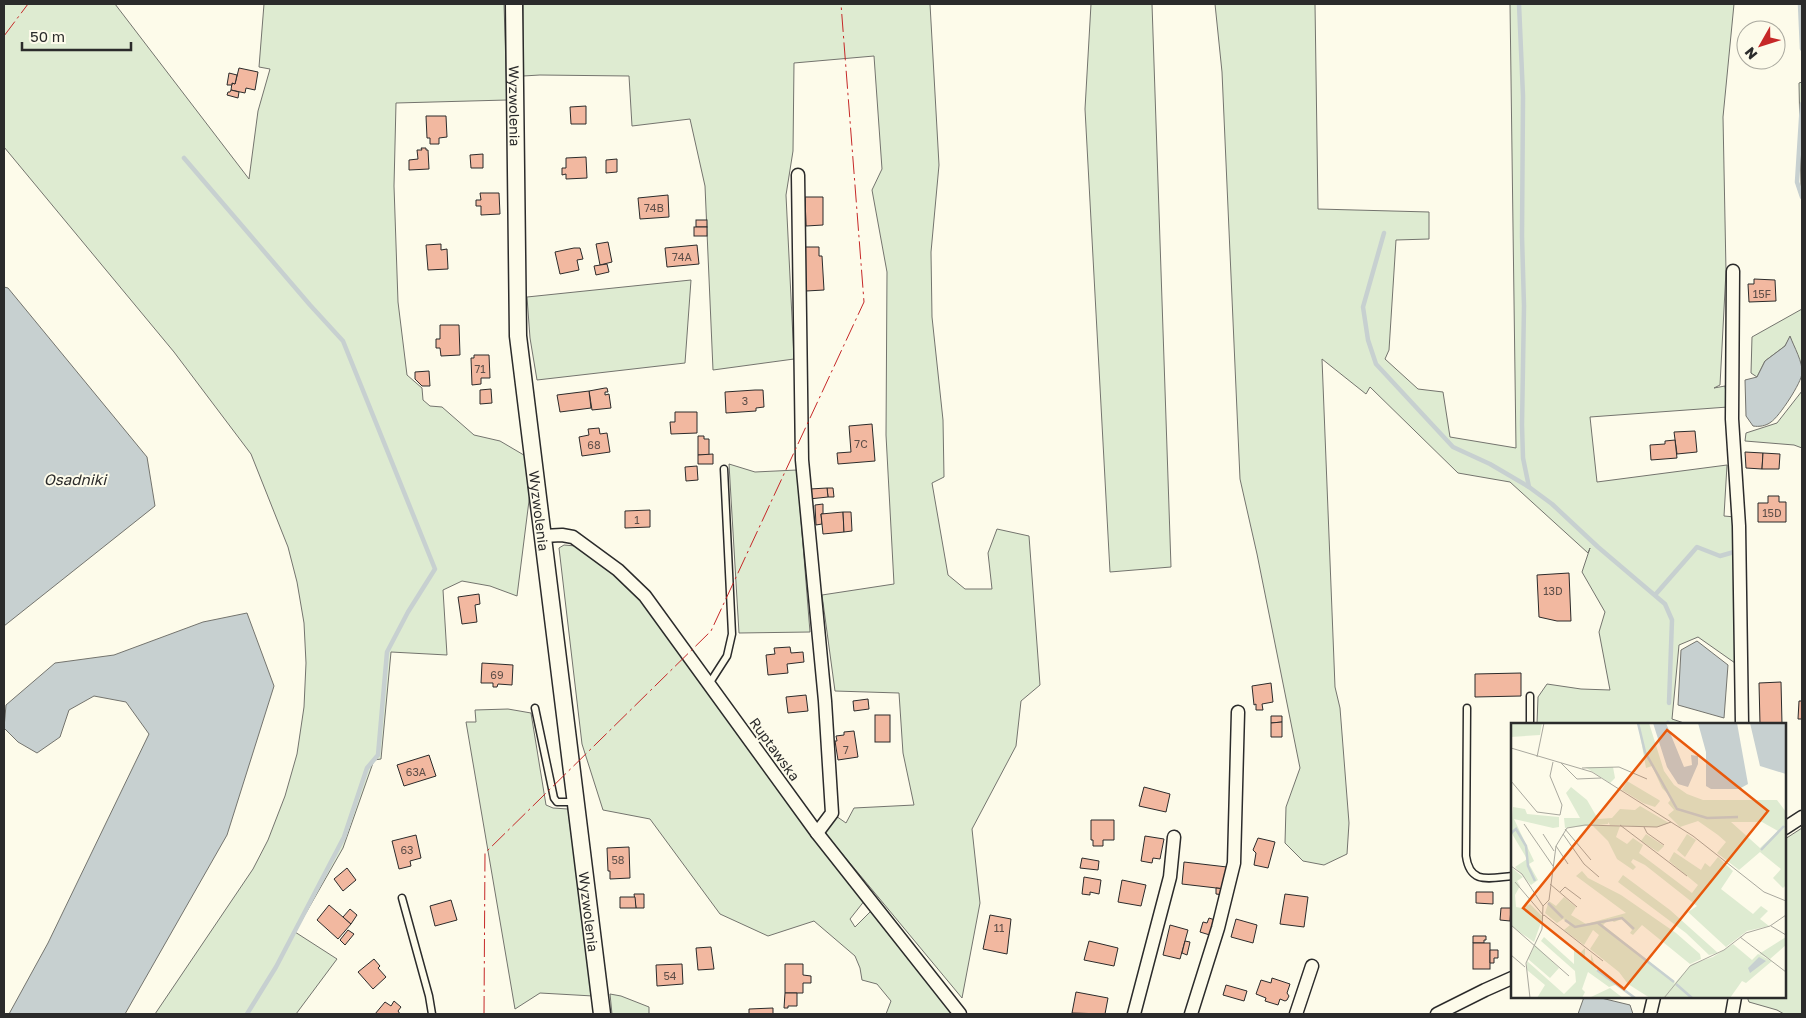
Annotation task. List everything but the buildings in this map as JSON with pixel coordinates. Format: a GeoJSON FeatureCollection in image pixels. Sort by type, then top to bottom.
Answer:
{"type":"FeatureCollection","features":[{"type":"Feature","properties":{"kind":"street","name":"Wyzwolenia"},"geometry":{"type":"LineString","coordinates":[[514,4],[518,336],[602,1014]]}},
{"type":"Feature","properties":{"kind":"street"},"geometry":{"type":"LineString","coordinates":[[798,175],[802,460],[824,701],[832,813],[817,833]]}},
{"type":"Feature","properties":{"kind":"street"},"geometry":{"type":"LineString","coordinates":[[1734,271],[1732,419],[1739,526],[1742,723]]}},
{"type":"Feature","properties":{"kind":"street","name":"Ruptawska"},"geometry":{"type":"LineString","coordinates":[[543,536],[562,535],[573,537],[625,576],[645,596],[817,833],[960,1014]]}},
{"type":"Feature","properties":{"kind":"street"},"geometry":{"type":"LineString","coordinates":[[1192,1014],[1218,928],[1234,863],[1238,712]]}},
{"type":"Feature","properties":{"kind":"street"},"geometry":{"type":"LineString","coordinates":[[1786,827],[1802,817]]}},
{"type":"Feature","properties":{"kind":"street"},"geometry":{"type":"LineString","coordinates":[[1134,1014],[1170,877],[1174,837]]}},
{"type":"Feature","properties":{"kind":"street"},"geometry":{"type":"LineString","coordinates":[[1296,1014],[1312,966]]}},
{"type":"Feature","properties":{"kind":"street"},"geometry":{"type":"LineString","coordinates":[[1437,1014],[1511,978]]}},
{"type":"Feature","properties":{"kind":"street"},"geometry":{"type":"LineString","coordinates":[[1650,1014],[1654,998]]}},
{"type":"Feature","properties":{"kind":"street"},"geometry":{"type":"LineString","coordinates":[[1732,1014],[1735,998]]}},
{"type":"Feature","properties":{"kind":"lane"},"geometry":{"type":"LineString","coordinates":[[709,684],[727,656],[732,634],[724,468]]}},
{"type":"Feature","properties":{"kind":"lane"},"geometry":{"type":"LineString","coordinates":[[1530,696],[1530,723]]}},
{"type":"Feature","properties":{"kind":"lane"},"geometry":{"type":"LineString","coordinates":[[535,708],[554,798],[557,802],[575,802]]}},
{"type":"Feature","properties":{"kind":"lane"},"geometry":{"type":"LineString","coordinates":[[1466,708],[1467,867],[1472,874],[1480,878],[1511,876]]}},
{"type":"Feature","properties":{"kind":"lane"},"geometry":{"type":"LineString","coordinates":[[402,898],[429,996],[432,1014]]}},
{"type":"Feature","properties":{"kind":"green space"},"geometry":{"type":"Polygon","coordinates":[[[4,4],[115,4],[249,179],[258,111],[270,69],[259,67],[264,4],[504,4],[507,100],[396,103],[394,186],[398,302],[407,375],[422,388],[423,400],[430,406],[442,407],[474,435],[500,441],[534,461],[517,596],[490,586],[462,581],[443,590],[447,655],[391,652],[381,759],[374,760],[343,848],[295,932],[337,959],[296,1014],[155,1014],[253,869],[268,840],[285,796],[297,754],[304,707],[306,663],[304,623],[297,582],[288,547],[251,454],[174,352],[4,147],[4,4]]]}},
{"type":"Feature","properties":{"kind":"green space"},"geometry":{"type":"Polygon","coordinates":[[[523,4],[930,4],[939,165],[931,252],[932,317],[943,420],[944,477],[932,483],[948,575],[965,589],[992,589],[988,553],[997,529],[1029,536],[1040,685],[1021,701],[1016,746],[972,829],[980,903],[962,998],[825,833],[836,816],[846,823],[854,808],[914,805],[903,753],[899,693],[835,691],[822,595],[894,584],[886,435],[887,272],[872,190],[882,169],[874,56],[794,63],[793,151],[786,195],[794,359],[713,370],[705,186],[690,119],[632,126],[629,76],[523,76],[523,4]]]}},
{"type":"Feature","properties":{"kind":"green space"},"geometry":{"type":"Polygon","coordinates":[[[1091,4],[1152,4],[1171,567],[1110,572],[1085,109],[1091,4]]]}},
{"type":"Feature","properties":{"kind":"green space"},"geometry":{"type":"Polygon","coordinates":[[[1215,4],[1315,4],[1318,209],[1429,212],[1429,239],[1396,240],[1389,350],[1385,359],[1418,389],[1443,392],[1450,437],[1516,448],[1510,4],[1734,4],[1723,117],[1726,271],[1720,385],[1714,388],[1725,386],[1728,407],[1590,417],[1597,482],[1727,465],[1724,516],[1735,517],[1735,663],[1698,637],[1679,645],[1672,719],[1684,723],[1537,723],[1538,697],[1547,684],[1581,689],[1610,690],[1599,632],[1605,612],[1582,572],[1590,548],[1588,553],[1510,482],[1458,473],[1370,387],[1366,394],[1322,359],[1335,687],[1340,708],[1349,823],[1347,854],[1324,865],[1303,861],[1285,843],[1286,807],[1300,768],[1240,479],[1222,72],[1215,4]]]}},
{"type":"Feature","properties":{"kind":"green space"},"geometry":{"type":"Polygon","coordinates":[[[1802,82],[1802,191],[1799,83],[1802,82]]]}},
{"type":"Feature","properties":{"kind":"green space"},"geometry":{"type":"Polygon","coordinates":[[[691,280],[685,363],[537,380],[530,338],[527,297],[691,280]]]}},
{"type":"Feature","properties":{"kind":"green space"},"geometry":{"type":"Polygon","coordinates":[[[1802,309],[1802,369],[1790,337],[1785,346],[1765,361],[1757,377],[1751,373],[1752,337],[1802,309]]]}},
{"type":"Feature","properties":{"kind":"green space"},"geometry":{"type":"Polygon","coordinates":[[[1802,391],[1802,448],[1794,445],[1745,441],[1746,433],[1777,423],[1802,391]]]}},
{"type":"Feature","properties":{"kind":"green space"},"geometry":{"type":"Polygon","coordinates":[[[729,464],[755,472],[797,470],[810,632],[739,633],[729,464]]]}},
{"type":"Feature","properties":{"kind":"green space"},"geometry":{"type":"Polygon","coordinates":[[[564,545],[576,546],[623,582],[640,598],[865,900],[850,919],[855,927],[871,911],[873,912],[953,1014],[886,1014],[891,1001],[877,984],[862,980],[855,956],[814,921],[768,936],[720,914],[650,819],[603,810],[582,744],[559,548],[564,545]]]}},
{"type":"Feature","properties":{"kind":"green space"},"geometry":{"type":"Polygon","coordinates":[[[508,709],[531,713],[546,805],[553,808],[568,809],[593,996],[540,993],[515,1009],[466,722],[476,722],[475,710],[508,709]]]}},
{"type":"Feature","properties":{"kind":"green space"},"geometry":{"type":"Polygon","coordinates":[[[1802,828],[1802,1014],[1784,1014],[1777,1010],[1749,1002],[1747,998],[1786,998],[1786,838],[1802,828]]]}},
{"type":"Feature","properties":{"kind":"green space"},"geometry":{"type":"Polygon","coordinates":[[[610,994],[621,996],[649,1007],[649,1014],[612,1014],[610,994]]]}},
{"type":"Feature","properties":{"kind":"water","name":"Osadniki"},"geometry":{"type":"Polygon","coordinates":[[[4,287],[8,288],[147,457],[155,506],[4,626],[4,287]]]}},
{"type":"Feature","properties":{"kind":"water"},"geometry":{"type":"Polygon","coordinates":[[[1790,336],[1801,364],[1801,377],[1790,399],[1775,419],[1765,425],[1753,426],[1746,416],[1745,380],[1757,377],[1765,361],[1785,346],[1790,336]]]}},
{"type":"Feature","properties":{"kind":"water"},"geometry":{"type":"Polygon","coordinates":[[[247,613],[274,686],[227,835],[125,1014],[9,1014],[48,943],[149,734],[126,702],[94,696],[69,710],[60,737],[37,753],[18,742],[4,728],[6,705],[55,663],[114,655],[203,622],[247,613]]]}},
{"type":"Feature","properties":{"kind":"water"},"geometry":{"type":"Polygon","coordinates":[[[1697,641],[1728,665],[1724,718],[1678,705],[1681,650],[1697,641]]]}},
{"type":"Feature","properties":{"kind":"water"},"geometry":{"type":"Polygon","coordinates":[[[1584,998],[1601,998],[1630,1005],[1633,1014],[1578,1014],[1584,998]]]}},
{"type":"Feature","properties":{"kind":"waterway"},"geometry":{"type":"LineString","coordinates":[[1519,4],[1523,96],[1522,236],[1524,306],[1522,425],[1523,458],[1529,487]]}},
{"type":"Feature","properties":{"kind":"waterway"},"geometry":{"type":"LineString","coordinates":[[1800,4],[1802,49]]}},
{"type":"Feature","properties":{"kind":"waterway"},"geometry":{"type":"LineString","coordinates":[[1802,104],[1797,182],[1802,197]]}},
{"type":"Feature","properties":{"kind":"waterway"},"geometry":{"type":"LineString","coordinates":[[184,158],[343,341],[435,569],[408,612],[387,652],[378,755],[367,768],[344,837],[276,967],[247,1014]]}},
{"type":"Feature","properties":{"kind":"waterway"},"geometry":{"type":"LineString","coordinates":[[1384,233],[1363,307],[1368,340],[1376,364],[1453,447],[1490,464],[1529,487],[1552,504],[1598,547],[1665,604],[1672,620],[1669,703]]}},
{"type":"Feature","properties":{"kind":"waterway"},"geometry":{"type":"LineString","coordinates":[[1655,595],[1697,547],[1720,556],[1734,552]]}},
{"type":"Feature","properties":{"kind":"power"},"geometry":{"type":"LineString","coordinates":[[4,36],[28,4]]}},
{"type":"Feature","properties":{"kind":"power"},"geometry":{"type":"LineString","coordinates":[[484,1014],[485,853],[711,631],[864,302],[841,4]]}}]}
